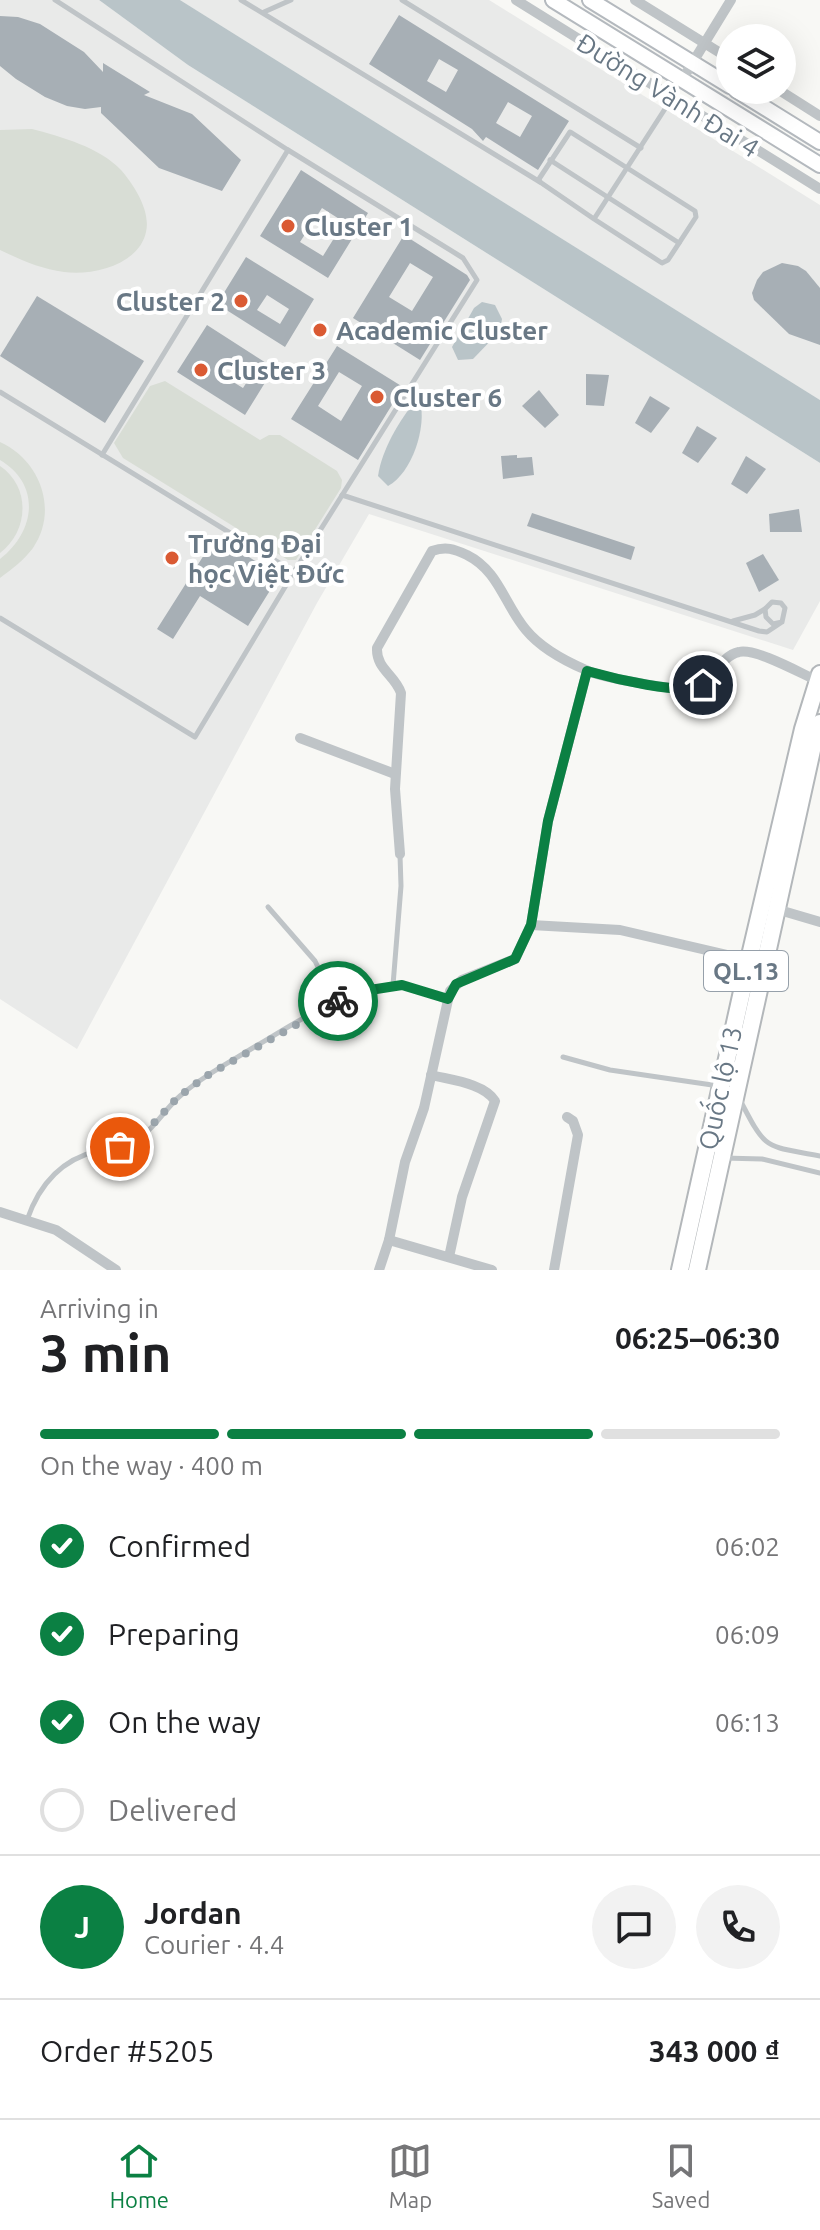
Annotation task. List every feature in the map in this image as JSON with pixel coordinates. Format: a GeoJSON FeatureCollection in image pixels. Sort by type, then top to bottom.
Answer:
{"type":"FeatureCollection","features":[{"type":"Feature","properties":{"kind":"highway","name":"Quốc lộ 13"},"geometry":{"type":"LineString","coordinates":[[680,1270],[803,729],[819,677]]}},
{"type":"Feature","properties":{"kind":"highway","name":"Quốc lộ 13"},"geometry":{"type":"LineString","coordinates":[[697,1270],[820,723]]}},
{"type":"Feature","properties":{"kind":"main road","name":"Đường Vành Đai 4"},"geometry":{"type":"LineString","coordinates":[[553,0],[820,165]]}},
{"type":"Feature","properties":{"kind":"main road","name":"Đường Vành Đai 4"},"geometry":{"type":"LineString","coordinates":[[590,0],[716,78]]}},
{"type":"Feature","properties":{"kind":"main road","name":"Đường Vành Đai 4"},"geometry":{"type":"LineString","coordinates":[[759,104],[820,142]]}},
{"type":"Feature","properties":{"kind":"street","name":"Đường Vành Đai 4"},"geometry":{"type":"LineString","coordinates":[[516,0],[820,189]]}},
{"type":"Feature","properties":{"kind":"street"},"geometry":{"type":"LineString","coordinates":[[635,0],[716,50]]}},
{"type":"Feature","properties":{"kind":"street"},"geometry":{"type":"LineString","coordinates":[[682,80],[731,0]]}},
{"type":"Feature","properties":{"kind":"street"},"geometry":{"type":"LineString","coordinates":[[796,101],[820,116]]}},
{"type":"Feature","properties":{"kind":"street"},"geometry":{"type":"LineString","coordinates":[[400,854],[395,774],[401,693],[398,684],[381,667],[377,648],[432,551],[454,549],[480,561],[495,577],[514,613],[539,643],[587,671],[629,682],[691,690],[703,685],[730,655],[749,651],[819,677]]}},
{"type":"Feature","properties":{"kind":"street"},"geometry":{"type":"LineString","coordinates":[[379,1270],[389,1240],[405,1162],[424,1108],[448,999],[456,984],[515,959],[531,925],[548,821],[587,671]]}},
{"type":"Feature","properties":{"kind":"street"},"geometry":{"type":"LineString","coordinates":[[300,738],[395,774]]}},
{"type":"Feature","properties":{"kind":"street"},"geometry":{"type":"LineString","coordinates":[[776,909],[820,922]]}},
{"type":"Feature","properties":{"kind":"street"},"geometry":{"type":"LineString","coordinates":[[531,925],[620,930],[749,960]]}},
{"type":"Feature","properties":{"kind":"street"},"geometry":{"type":"LineString","coordinates":[[431,1075],[480,1089],[495,1101],[462,1197],[449,1257]]}},
{"type":"Feature","properties":{"kind":"street"},"geometry":{"type":"LineString","coordinates":[[554,1270],[578,1135],[573,1121],[567,1117]]}},
{"type":"Feature","properties":{"kind":"street"},"geometry":{"type":"LineString","coordinates":[[0,1212],[56,1230],[116,1270]]}},
{"type":"Feature","properties":{"kind":"street"},"geometry":{"type":"LineString","coordinates":[[389,1240],[492,1270]]}},
{"type":"Feature","properties":{"kind":"lane"},"geometry":{"type":"LineString","coordinates":[[0,618],[195,737],[477,280],[463,258],[55,0]]}},
{"type":"Feature","properties":{"kind":"lane"},"geometry":{"type":"LineString","coordinates":[[241,0],[540,182],[662,263],[668,260],[696,213],[570,132],[539,175],[540,182]]}},
{"type":"Feature","properties":{"kind":"lane"},"geometry":{"type":"LineString","coordinates":[[264,12],[291,0]]}},
{"type":"Feature","properties":{"kind":"lane"},"geometry":{"type":"LineString","coordinates":[[402,0],[641,148]]}},
{"type":"Feature","properties":{"kind":"lane"},"geometry":{"type":"LineString","coordinates":[[594,219],[673,98]]}},
{"type":"Feature","properties":{"kind":"lane"},"geometry":{"type":"LineString","coordinates":[[102,455],[288,150]]}},
{"type":"Feature","properties":{"kind":"lane"},"geometry":{"type":"LineString","coordinates":[[550,160],[679,243]]}},
{"type":"Feature","properties":{"kind":"lane"},"geometry":{"type":"LineString","coordinates":[[0,392],[294,572]]}},
{"type":"Feature","properties":{"kind":"lane"},"geometry":{"type":"LineString","coordinates":[[342,495],[726,621],[767,632],[782,622],[785,608],[781,603],[772,602],[765,609],[740,620],[726,621]]}},
{"type":"Feature","properties":{"kind":"lane"},"geometry":{"type":"LineString","coordinates":[[765,609],[766,617],[773,624],[782,622]]}},
{"type":"Feature","properties":{"kind":"lane"},"geometry":{"type":"LineString","coordinates":[[393,985],[401,886],[400,854]]}},
{"type":"Feature","properties":{"kind":"lane"},"geometry":{"type":"LineString","coordinates":[[268,907],[315,961],[325,988],[335,1002]]}},
{"type":"Feature","properties":{"kind":"lane"},"geometry":{"type":"LineString","coordinates":[[27,1220],[43,1185],[57,1170],[81,1155],[120,1147],[141,1137],[178,1097],[208,1075],[335,1002],[393,985],[448,999]]}},
{"type":"Feature","properties":{"kind":"lane"},"geometry":{"type":"LineString","coordinates":[[563,1057],[610,1070],[720,1086]]}},
{"type":"Feature","properties":{"kind":"lane"},"geometry":{"type":"LineString","coordinates":[[736,1093],[755,1130],[766,1143],[820,1156]]}},
{"type":"Feature","properties":{"kind":"lane"},"geometry":{"type":"LineString","coordinates":[[722,1158],[762,1159],[820,1173]]}},
{"type":"Feature","properties":{"kind":"shaded area","name":"Trường Đại học Việt Đức"},"geometry":{"type":"Polygon","coordinates":[[[0,0],[99,0],[188,65],[820,463],[820,601],[793,650],[369,514],[317,603],[77,1049],[0,999],[0,0]]]}},
{"type":"Feature","properties":{"kind":"shaded area"},"geometry":{"type":"Polygon","coordinates":[[[99,0],[180,0],[820,400],[820,463],[188,65],[99,0]]]}},
{"type":"Feature","properties":{"kind":"shaded area"},"geometry":{"type":"Polygon","coordinates":[[[180,0],[489,0],[820,205],[820,400],[180,0]]]}},
{"type":"Feature","properties":{"kind":"shaded area"},"geometry":{"type":"Polygon","coordinates":[[[32,129],[91,149],[121,170],[136,191],[146,216],[146,232],[134,253],[113,266],[75,273],[39,266],[0,250],[0,130],[32,129]]]}},
{"type":"Feature","properties":{"kind":"shaded area"},"geometry":{"type":"Polygon","coordinates":[[[482,302],[495,305],[502,319],[500,331],[473,359],[458,360],[452,347],[474,308],[482,302]]]}},
{"type":"Feature","properties":{"kind":"shaded area"},"geometry":{"type":"Polygon","coordinates":[[[165,381],[260,440],[269,435],[280,435],[337,471],[342,480],[341,488],[296,560],[288,560],[123,458],[114,443],[150,386],[165,381]]]}},
{"type":"Feature","properties":{"kind":"shaded area"},"geometry":{"type":"Polygon","coordinates":[[[416,400],[420,401],[422,412],[416,448],[404,471],[388,486],[378,476],[383,456],[416,400]]]}},
{"type":"Feature","properties":{"kind":"shaded area"},"geometry":{"type":"Polygon","coordinates":[[[0,442],[14,450],[35,473],[45,503],[41,533],[33,548],[0,578],[0,559],[21,536],[29,509],[23,482],[0,460],[0,442]]]}},
{"type":"Feature","properties":{"kind":"shaded area"},"geometry":{"type":"Polygon","coordinates":[[[0,466],[17,485],[22,509],[17,533],[0,553],[0,466]]]}},
{"type":"Feature","properties":{"kind":"building"},"geometry":{"type":"Polygon","coordinates":[[[399,15],[569,121],[538,170],[486,137],[483,141],[472,129],[369,64],[399,15]],[[439,59],[427,81],[446,92],[458,70],[439,59]],[[508,102],[496,123],[520,137],[532,116],[508,102]]]}},
{"type":"Feature","properties":{"kind":"building"},"geometry":{"type":"Polygon","coordinates":[[[0,16],[18,17],[40,24],[84,52],[103,72],[103,63],[150,92],[144,95],[192,114],[241,160],[222,191],[159,168],[101,113],[101,107],[85,109],[67,106],[16,79],[0,66],[0,16]]]}},
{"type":"Feature","properties":{"kind":"building","name":"Cluster 1"},"geometry":{"type":"Polygon","coordinates":[[[301,170],[368,213],[328,278],[260,236],[301,170]],[[322,208],[300,242],[323,256],[344,222],[322,208]]]}},
{"type":"Feature","properties":{"kind":"building"},"geometry":{"type":"Polygon","coordinates":[[[404,235],[467,275],[470,280],[420,360],[353,318],[404,235]],[[410,263],[389,297],[412,311],[433,277],[410,263]]]}},
{"type":"Feature","properties":{"kind":"building","name":"Cluster 2"},"geometry":{"type":"Polygon","coordinates":[[[246,257],[314,299],[285,347],[217,304],[246,257]],[[267,295],[257,310],[280,324],[289,309],[267,295]]]}},
{"type":"Feature","properties":{"kind":"building"},"geometry":{"type":"Polygon","coordinates":[[[782,263],[806,271],[820,288],[820,345],[789,334],[754,300],[752,293],[763,272],[782,263]]]}},
{"type":"Feature","properties":{"kind":"building"},"geometry":{"type":"Polygon","coordinates":[[[37,296],[144,361],[105,423],[0,356],[37,296]]]}},
{"type":"Feature","properties":{"kind":"building","name":"Cluster 3"},"geometry":{"type":"Polygon","coordinates":[[[207,325],[274,368],[245,415],[177,372],[207,325]],[[230,360],[220,374],[243,388],[252,374],[230,360]]]}},
{"type":"Feature","properties":{"kind":"building","name":"Cluster 6"},"geometry":{"type":"Polygon","coordinates":[[[337,346],[403,387],[358,460],[291,419],[337,346]],[[339,372],[318,406],[341,421],[362,386],[339,372]]]}},
{"type":"Feature","properties":{"kind":"building"},"geometry":{"type":"Polygon","coordinates":[[[586,374],[609,375],[604,406],[586,405],[586,374]]]}},
{"type":"Feature","properties":{"kind":"building"},"geometry":{"type":"Polygon","coordinates":[[[539,390],[559,415],[545,428],[522,406],[539,390]]]}},
{"type":"Feature","properties":{"kind":"building"},"geometry":{"type":"Polygon","coordinates":[[[650,396],[670,408],[651,433],[635,423],[650,396]]]}},
{"type":"Feature","properties":{"kind":"building"},"geometry":{"type":"Polygon","coordinates":[[[697,426],[717,438],[698,463],[682,453],[697,426]]]}},
{"type":"Feature","properties":{"kind":"building"},"geometry":{"type":"Polygon","coordinates":[[[517,455],[517,458],[532,457],[534,475],[503,479],[501,456],[517,455]]]}},
{"type":"Feature","properties":{"kind":"building"},"geometry":{"type":"Polygon","coordinates":[[[746,456],[766,469],[747,494],[731,484],[746,456]]]}},
{"type":"Feature","properties":{"kind":"building"},"geometry":{"type":"Polygon","coordinates":[[[799,509],[802,532],[770,532],[769,514],[799,509]]]}},
{"type":"Feature","properties":{"kind":"building"},"geometry":{"type":"Polygon","coordinates":[[[532,513],[635,547],[631,560],[527,526],[532,513]]]}},
{"type":"Feature","properties":{"kind":"building"},"geometry":{"type":"Polygon","coordinates":[[[216,536],[279,576],[248,626],[200,596],[173,639],[157,629],[216,536]]]}},
{"type":"Feature","properties":{"kind":"building"},"geometry":{"type":"Polygon","coordinates":[[[763,554],[779,580],[759,592],[746,563],[763,554]]]}},
{"type":"Feature","properties":{"kind":"way so far"},"geometry":{"type":"LineString","coordinates":[[120,1147],[141,1137],[178,1097],[208,1075],[338,1001]]}},
{"type":"Feature","properties":{"kind":"place","name":"Cluster 1"},"geometry":{"type":"Point","coordinates":[288,226]}},
{"type":"Feature","properties":{"kind":"place","name":"Cluster 2"},"geometry":{"type":"Point","coordinates":[241,301]}},
{"type":"Feature","properties":{"kind":"place","name":"Academic Cluster"},"geometry":{"type":"Point","coordinates":[320,330]}},
{"type":"Feature","properties":{"kind":"place","name":"Cluster 3"},"geometry":{"type":"Point","coordinates":[201,370]}},
{"type":"Feature","properties":{"kind":"place","name":"Cluster 6"},"geometry":{"type":"Point","coordinates":[377,397]}},
{"type":"Feature","properties":{"kind":"place","name":"Trường Đại học Việt Đức"},"geometry":{"type":"Point","coordinates":[172,558]}},
{"type":"Feature","properties":{"kind":"route"},"geometry":{"type":"LineString","coordinates":[[338,1001],[393,985],[448,999],[450,991],[462,980],[515,959],[531,925],[548,821],[587,671],[629,682],[691,690],[703,685]]}}]}
